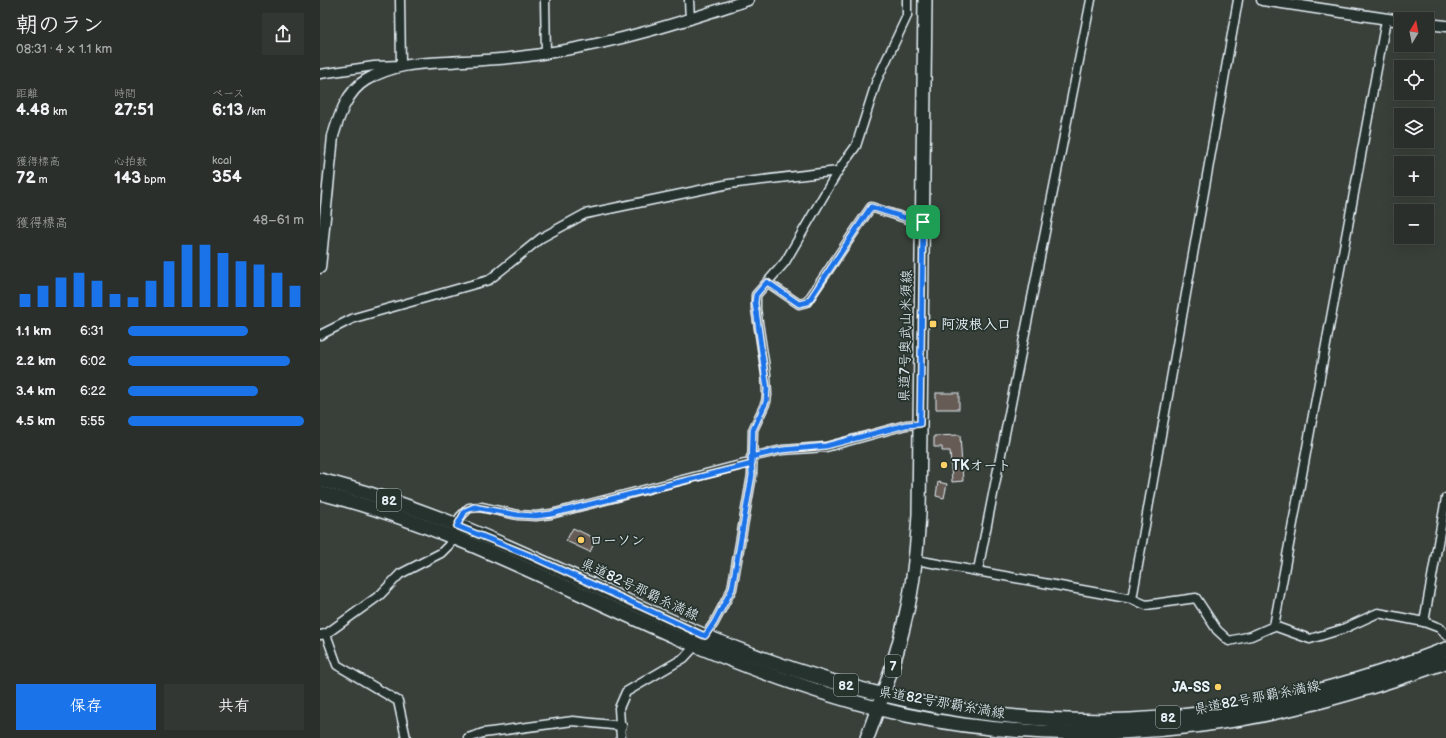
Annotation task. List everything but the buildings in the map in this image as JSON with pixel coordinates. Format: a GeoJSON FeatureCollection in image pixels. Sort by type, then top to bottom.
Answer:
{"type":"FeatureCollection","features":[{"type":"Feature","properties":{"kind":"main road","name":"県道7号奥武山米須線"},"geometry":{"type":"LineString","coordinates":[[867,738],[883,695],[903,629],[916,560],[919,514],[925,0]]}},
{"type":"Feature","properties":{"kind":"main road","name":"県道82号那覇糸満線"},"geometry":{"type":"LineString","coordinates":[[320,480],[391,501],[790,681],[878,709],[915,717],[1003,729],[1096,732],[1165,729],[1241,719],[1314,704],[1387,683],[1446,662]]}},
{"type":"Feature","properties":{"kind":"main road","name":"県道82号那覇糸満線"},"geometry":{"type":"LineString","coordinates":[[320,493],[455,531]]}},
{"type":"Feature","properties":{"kind":"main road","name":"県道82号那覇糸満線"},"geometry":{"type":"LineString","coordinates":[[700,641],[883,695],[966,710],[1028,717],[1094,720],[1162,718],[1240,708],[1316,691],[1384,671],[1446,649]]}},
{"type":"Feature","properties":{"kind":"street"},"geometry":{"type":"LineString","coordinates":[[400,0],[400,65]]}},
{"type":"Feature","properties":{"kind":"street"},"geometry":{"type":"LineString","coordinates":[[545,0],[546,54]]}},
{"type":"Feature","properties":{"kind":"street"},"geometry":{"type":"LineString","coordinates":[[690,0],[690,20]]}},
{"type":"Feature","properties":{"kind":"street"},"geometry":{"type":"LineString","coordinates":[[320,74],[374,66],[546,54],[606,42],[690,20],[748,0]]}},
{"type":"Feature","properties":{"kind":"street"},"geometry":{"type":"LineString","coordinates":[[621,738],[622,726],[619,708],[626,692],[684,658],[714,623],[732,589],[752,475],[753,430],[760,417],[767,395],[766,374],[755,303],[756,295],[785,262],[838,172],[860,138],[877,80],[907,16],[907,0]]}},
{"type":"Feature","properties":{"kind":"street"},"geometry":{"type":"LineString","coordinates":[[978,570],[1091,0]]}},
{"type":"Feature","properties":{"kind":"street"},"geometry":{"type":"LineString","coordinates":[[1132,599],[1238,0]]}},
{"type":"Feature","properties":{"kind":"street"},"geometry":{"type":"LineString","coordinates":[[1262,0],[1284,2],[1394,21]]}},
{"type":"Feature","properties":{"kind":"street"},"geometry":{"type":"LineString","coordinates":[[1274,626],[1386,20]]}},
{"type":"Feature","properties":{"kind":"street"},"geometry":{"type":"LineString","coordinates":[[1434,25],[1446,26]]}},
{"type":"Feature","properties":{"kind":"street"},"geometry":{"type":"LineString","coordinates":[[320,268],[330,159],[333,136],[339,116],[350,96],[364,81],[400,65]]}},
{"type":"Feature","properties":{"kind":"street"},"geometry":{"type":"LineString","coordinates":[[320,335],[354,318],[489,280],[541,238],[585,214],[729,184],[838,172]]}},
{"type":"Feature","properties":{"kind":"street"},"geometry":{"type":"LineString","coordinates":[[767,282],[799,304],[808,302],[871,207],[923,222]]}},
{"type":"Feature","properties":{"kind":"street"},"geometry":{"type":"LineString","coordinates":[[406,738],[398,701],[337,666],[323,635],[380,595],[400,574],[441,553],[449,545],[465,511],[474,507],[518,515],[536,516],[551,514],[752,460],[782,450],[826,446],[906,425],[920,424]]}},
{"type":"Feature","properties":{"kind":"street"},"geometry":{"type":"LineString","coordinates":[[1424,622],[1446,498]]}},
{"type":"Feature","properties":{"kind":"street"},"geometry":{"type":"LineString","coordinates":[[916,560],[1132,599],[1146,606],[1196,598],[1218,630],[1229,641],[1251,636],[1274,626],[1310,639],[1343,629],[1378,613],[1424,622],[1440,628],[1446,635]]}},
{"type":"Feature","properties":{"kind":"street"},"geometry":{"type":"LineString","coordinates":[[468,738],[483,732],[573,721],[622,726]]}},
{"type":"Feature","properties":{"kind":"place","name":"阿波根入口"},"geometry":{"type":"Point","coordinates":[933,324]}},
{"type":"Feature","properties":{"kind":"place","name":"TKオート"},"geometry":{"type":"Point","coordinates":[944,465]}},
{"type":"Feature","properties":{"kind":"place","name":"ローソン"},"geometry":{"type":"Point","coordinates":[581,540]}},
{"type":"Feature","properties":{"kind":"place","name":"JA-SS"},"geometry":{"type":"Point","coordinates":[1218,687]}},
{"type":"Feature","properties":{"kind":"route"},"geometry":{"type":"LineString","coordinates":[[923,222],[871,207],[808,302],[799,304],[767,282],[756,295],[755,303],[766,374],[767,395],[766,402],[753,430],[751,457],[752,464],[744,464],[551,514],[536,516],[518,515],[480,507],[469,508],[460,518],[457,526],[531,556],[705,636],[710,630],[732,589],[752,475],[752,464],[751,457],[782,450],[826,446],[906,425],[920,424],[923,222]]}}]}
